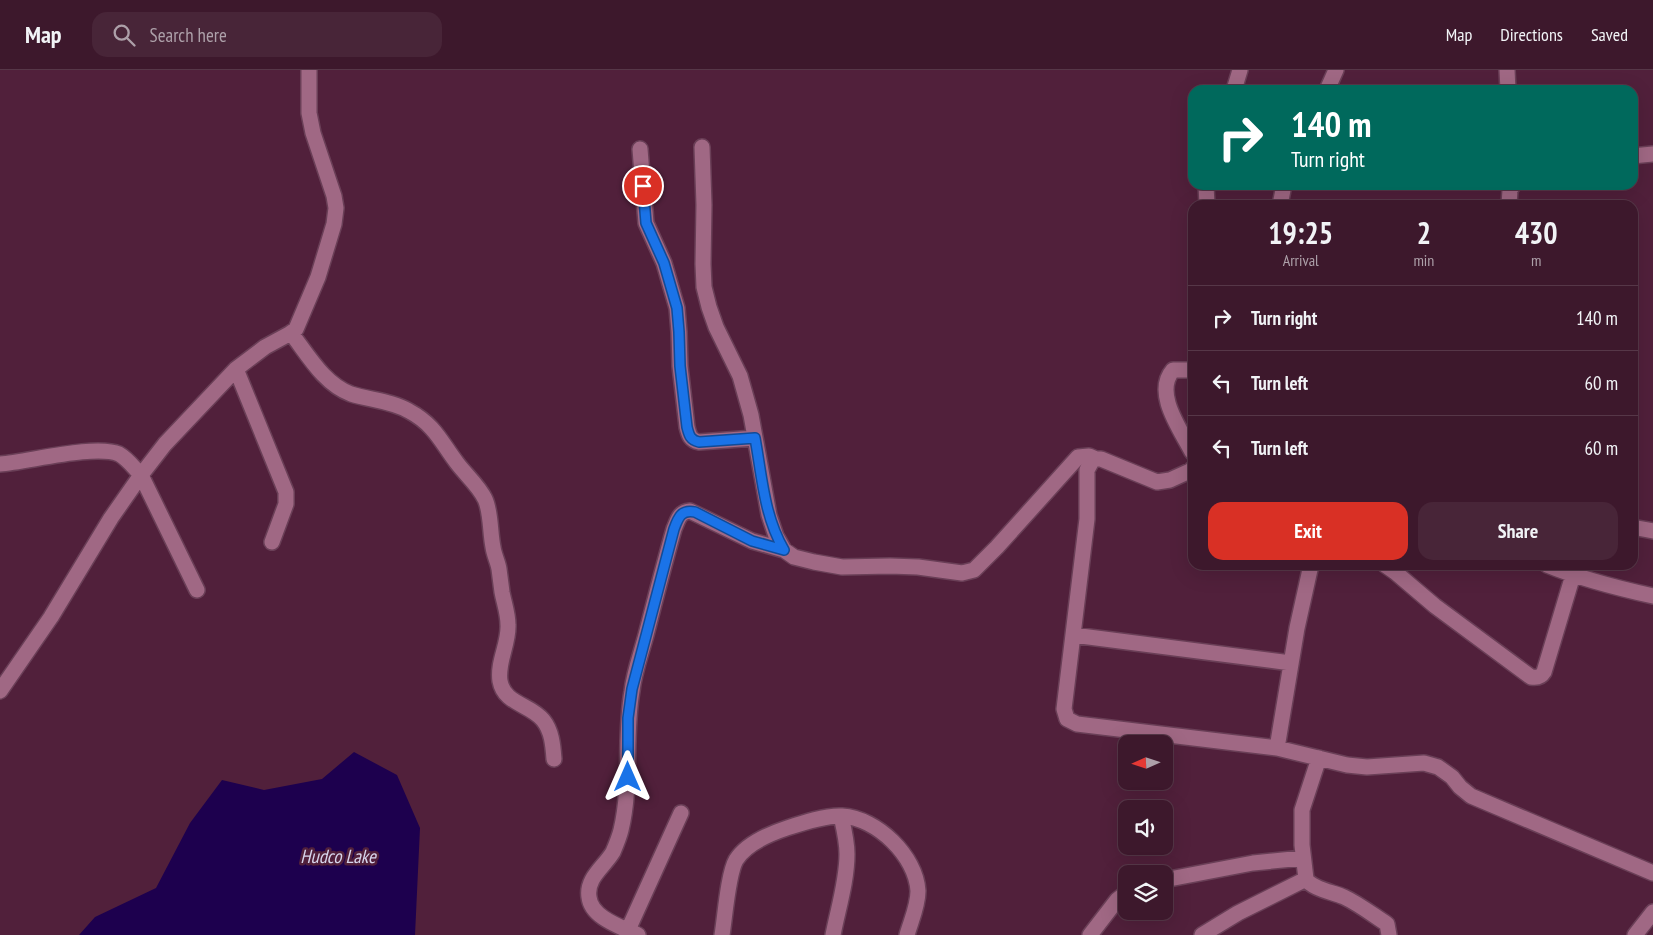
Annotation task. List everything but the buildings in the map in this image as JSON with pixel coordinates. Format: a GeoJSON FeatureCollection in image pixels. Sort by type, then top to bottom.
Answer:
{"type":"FeatureCollection","features":[{"type":"Feature","properties":{"kind":"street"},"geometry":{"type":"LineString","coordinates":[[0,691],[51,616],[111,518],[165,444],[236,369],[265,346],[296,329],[318,277],[334,224],[336,208],[334,196],[313,133],[309,113],[309,70]]}},
{"type":"Feature","properties":{"kind":"street"},"geometry":{"type":"LineString","coordinates":[[1236,85],[1240,70]]}},
{"type":"Feature","properties":{"kind":"street"},"geometry":{"type":"LineString","coordinates":[[1329,85],[1336,70]]}},
{"type":"Feature","properties":{"kind":"street"},"geometry":{"type":"LineString","coordinates":[[1507,70],[1508,85]]}},
{"type":"Feature","properties":{"kind":"street"},"geometry":{"type":"LineString","coordinates":[[702,147],[704,205],[703,264],[704,287],[708,307],[740,376],[751,415],[769,515],[776,536],[784,550]]}},
{"type":"Feature","properties":{"kind":"street"},"geometry":{"type":"LineString","coordinates":[[640,149],[646,223],[664,263],[677,308],[680,366],[689,436],[693,441],[699,442],[755,438]]}},
{"type":"Feature","properties":{"kind":"street"},"geometry":{"type":"LineString","coordinates":[[1638,155],[1653,154]]}},
{"type":"Feature","properties":{"kind":"street"},"geometry":{"type":"LineString","coordinates":[[291,333],[318,369],[332,384],[350,393],[410,411],[429,425],[438,434],[457,464],[485,497],[493,550],[499,568],[508,618],[507,642],[500,672],[500,682],[508,698],[544,721],[552,740],[554,759]]}},
{"type":"Feature","properties":{"kind":"street"},"geometry":{"type":"LineString","coordinates":[[236,369],[286,492],[286,504],[272,542]]}},
{"type":"Feature","properties":{"kind":"street"},"geometry":{"type":"LineString","coordinates":[[1188,370],[1173,370],[1167,377],[1166,386],[1166,397],[1170,408],[1188,444]]}},
{"type":"Feature","properties":{"kind":"street"},"geometry":{"type":"LineString","coordinates":[[0,464],[72,453],[104,451],[118,454],[128,461],[141,475],[197,590]]}},
{"type":"Feature","properties":{"kind":"street"},"geometry":{"type":"LineString","coordinates":[[681,813],[633,932],[601,916],[592,906],[588,891],[591,881],[612,853],[620,835],[628,788],[628,718],[632,689],[674,529],[680,515],[690,511],[752,541],[784,550],[794,557],[814,562],[842,567],[918,567],[962,573],[974,570],[997,547],[1078,457],[1089,456],[1101,459],[1157,482],[1170,480],[1188,472]]}},
{"type":"Feature","properties":{"kind":"street"},"geometry":{"type":"LineString","coordinates":[[1096,459],[1092,461],[1087,470],[1087,519],[1064,709],[1068,719],[1077,724],[1277,748],[1348,765],[1367,767],[1424,763],[1438,767],[1452,777],[1471,796],[1653,874]]}},
{"type":"Feature","properties":{"kind":"street"},"geometry":{"type":"LineString","coordinates":[[1638,528],[1653,531]]}},
{"type":"Feature","properties":{"kind":"street"},"geometry":{"type":"LineString","coordinates":[[1277,748],[1291,663],[1310,570]]}},
{"type":"Feature","properties":{"kind":"street"},"geometry":{"type":"LineString","coordinates":[[1392,570],[1435,606],[1531,677],[1535,678],[1542,676],[1544,672],[1573,575]]}},
{"type":"Feature","properties":{"kind":"street"},"geometry":{"type":"LineString","coordinates":[[1560,570],[1621,589],[1653,596]]}},
{"type":"Feature","properties":{"kind":"street"},"geometry":{"type":"LineString","coordinates":[[1073,636],[1291,663]]}},
{"type":"Feature","properties":{"kind":"street"},"geometry":{"type":"LineString","coordinates":[[1319,758],[1302,810],[1301,827],[1306,879],[1308,883],[1314,886],[1346,897],[1387,924],[1389,935]]}},
{"type":"Feature","properties":{"kind":"street"},"geometry":{"type":"LineString","coordinates":[[833,935],[848,856],[841,816]]}},
{"type":"Feature","properties":{"kind":"street"},"geometry":{"type":"LineString","coordinates":[[722,935],[731,872],[736,861],[744,851],[776,832],[813,821],[841,816],[857,818],[881,831],[897,845],[909,863],[917,881],[918,892],[917,902],[907,935]]}},
{"type":"Feature","properties":{"kind":"street"},"geometry":{"type":"LineString","coordinates":[[1173,878],[1253,863],[1303,858]]}},
{"type":"Feature","properties":{"kind":"street"},"geometry":{"type":"LineString","coordinates":[[1202,935],[1238,913],[1306,879]]}},
{"type":"Feature","properties":{"kind":"street"},"geometry":{"type":"LineString","coordinates":[[1090,935],[1118,899]]}},
{"type":"Feature","properties":{"kind":"street"},"geometry":{"type":"LineString","coordinates":[[1635,935],[1653,912]]}},
{"type":"Feature","properties":{"kind":"water","name":"Hudco Lake"},"geometry":{"type":"Polygon","coordinates":[[[354,752],[397,775],[420,828],[415,935],[79,935],[95,917],[156,888],[190,823],[222,780],[264,790],[322,779],[354,752]]]}},
{"type":"Feature","properties":{"kind":"route"},"geometry":{"type":"LineString","coordinates":[[628,777],[628,718],[632,689],[674,529],[680,515],[686,511],[695,512],[752,541],[784,550],[776,536],[769,515],[755,438],[699,442],[693,441],[689,436],[680,366],[677,308],[664,263],[646,223],[643,186]]}}]}
